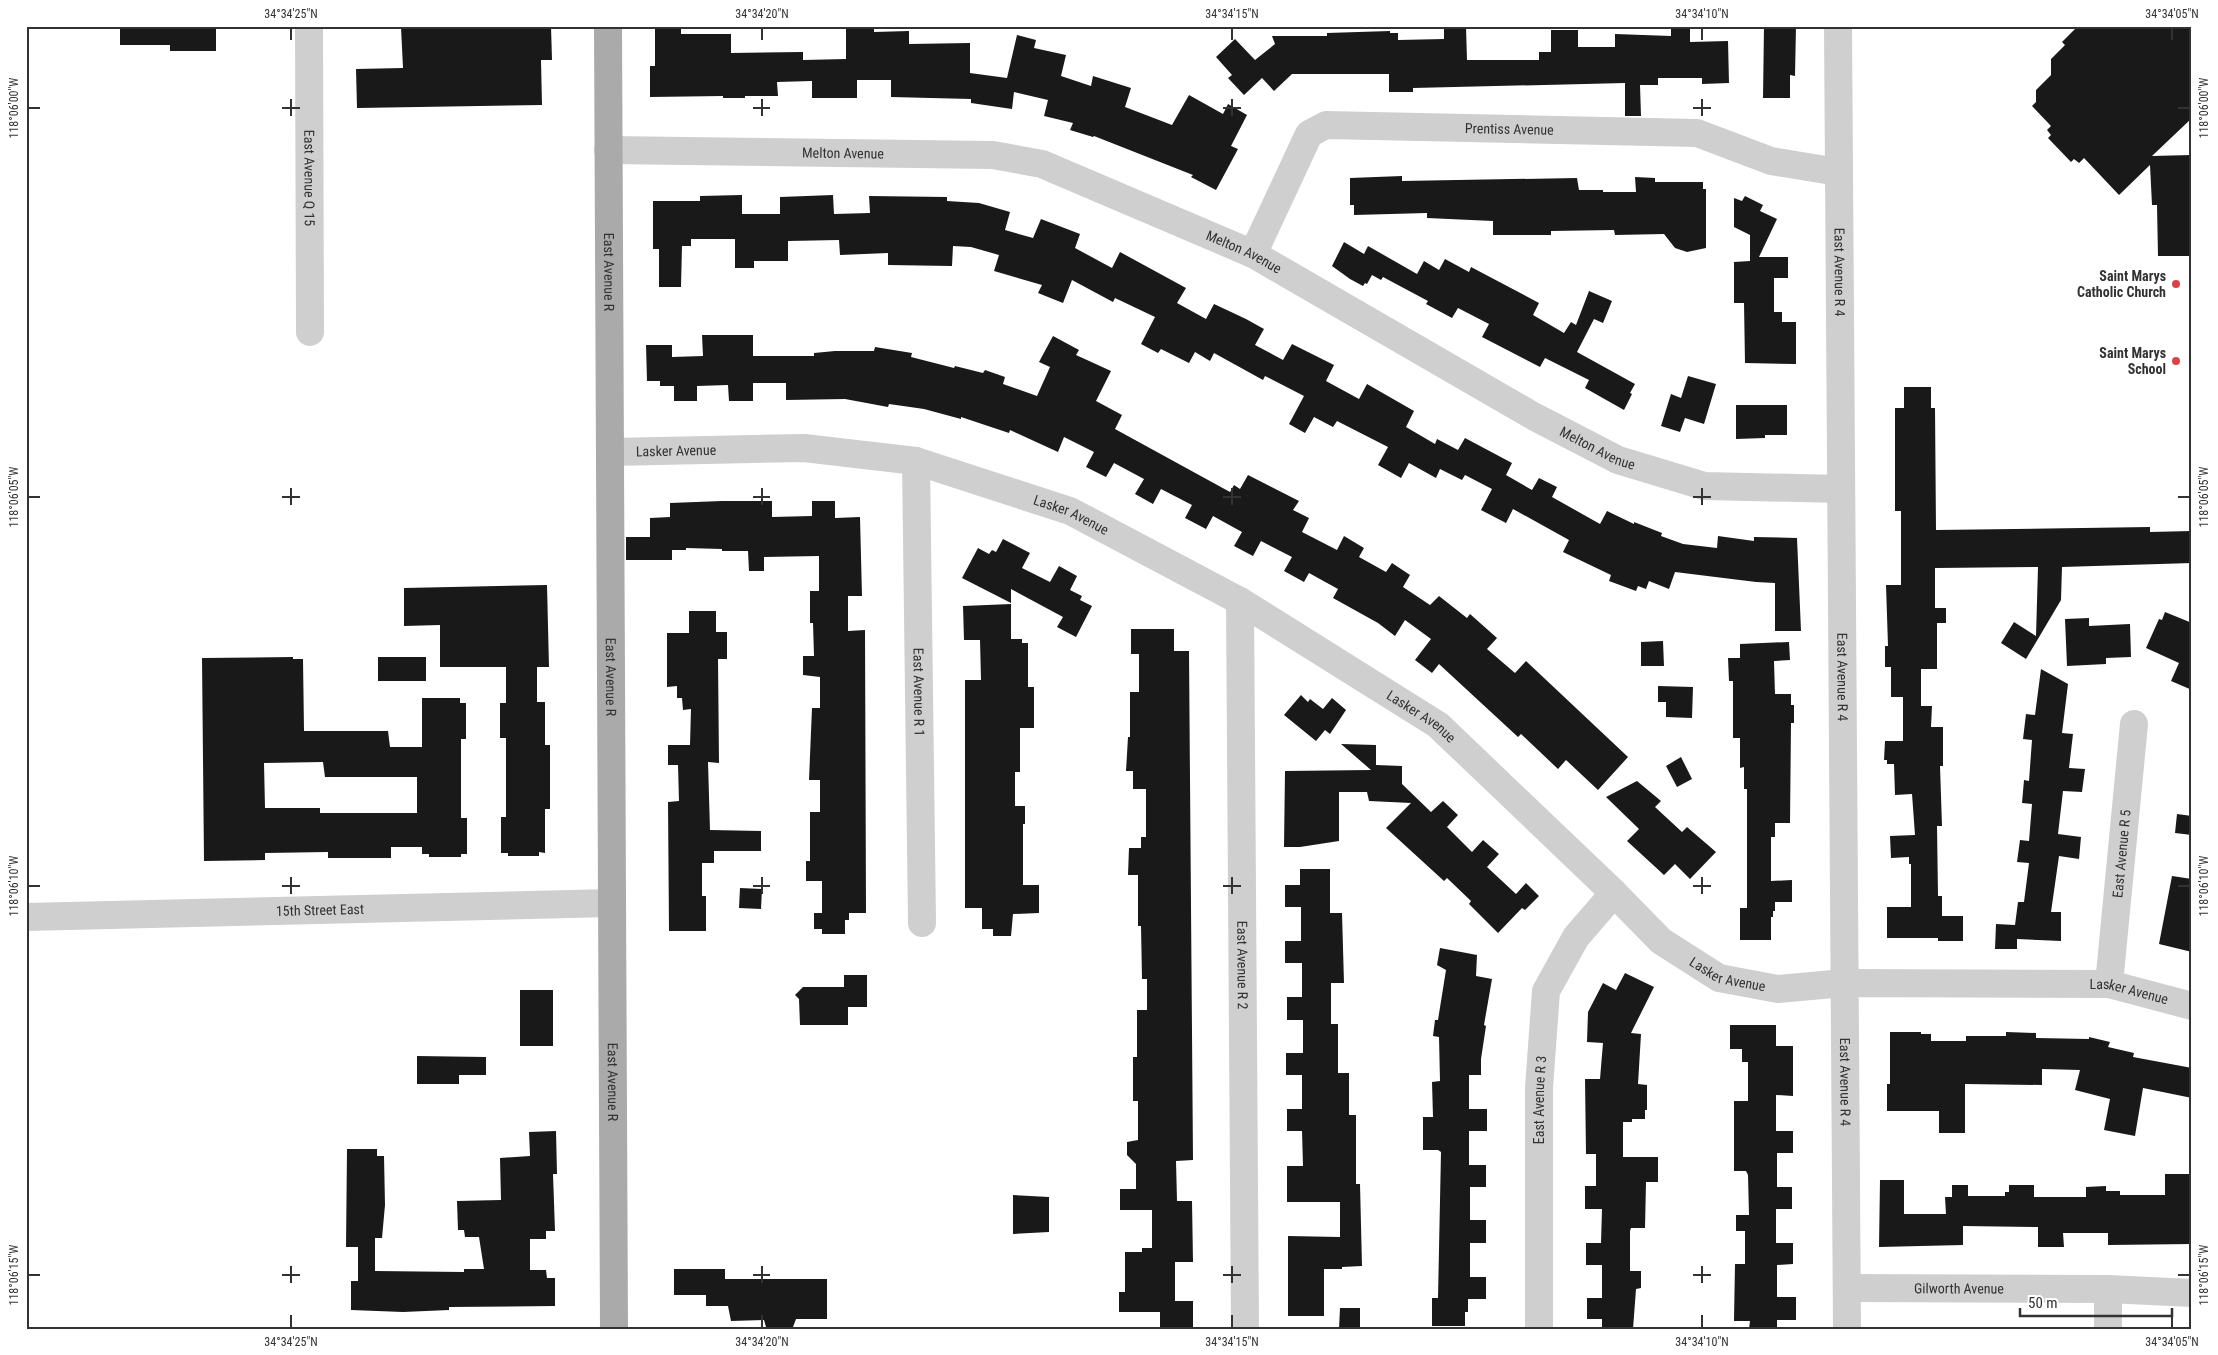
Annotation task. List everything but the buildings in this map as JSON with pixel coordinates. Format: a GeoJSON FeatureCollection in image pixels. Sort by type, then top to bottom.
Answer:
{"type":"FeatureCollection","features":[{"type":"Feature","properties":{"kind":"main road","name":"East Avenue R"},"geometry":{"type":"LineString","coordinates":[[608,26],[614,1329]]}},
{"type":"Feature","properties":{"kind":"street","name":"East Avenue Q 15"},"geometry":{"type":"LineString","coordinates":[[309,26],[310,332]]}},
{"type":"Feature","properties":{"kind":"street","name":"East Avenue R 4"},"geometry":{"type":"LineString","coordinates":[[1838,26],[1847,1329]]}},
{"type":"Feature","properties":{"kind":"street","name":"Prentiss Avenue"},"geometry":{"type":"LineString","coordinates":[[1252,254],[1310,134],[1326,125],[1698,133],[1771,161],[1838,172]]}},
{"type":"Feature","properties":{"kind":"street","name":"Melton Avenue"},"geometry":{"type":"LineString","coordinates":[[608,150],[993,155],[1042,164],[1252,254],[1535,417],[1618,460],[1704,486],[1841,489]]}},
{"type":"Feature","properties":{"kind":"street","name":"Lasker Avenue"},"geometry":{"type":"LineString","coordinates":[[611,452],[804,448],[916,461],[1070,511],[1240,601],[1438,725],[1614,893],[1661,941],[1719,978],[1778,988],[1844,983],[2109,984],[2192,1006]]}},
{"type":"Feature","properties":{"kind":"street","name":"East Avenue R 1"},"geometry":{"type":"LineString","coordinates":[[916,461],[922,923]]}},
{"type":"Feature","properties":{"kind":"street","name":"East Avenue R 2"},"geometry":{"type":"LineString","coordinates":[[1240,601],[1245,1329]]}},
{"type":"Feature","properties":{"kind":"street","name":"East Avenue R 5"},"geometry":{"type":"LineString","coordinates":[[2109,984],[2134,724]]}},
{"type":"Feature","properties":{"kind":"street","name":"East Avenue R 3"},"geometry":{"type":"LineString","coordinates":[[1539,1329],[1539,1088],[1546,991],[1576,937],[1614,893]]}},
{"type":"Feature","properties":{"kind":"street","name":"15th Street East"},"geometry":{"type":"LineString","coordinates":[[26,917],[612,903]]}},
{"type":"Feature","properties":{"kind":"street","name":"Gilworth Avenue"},"geometry":{"type":"LineString","coordinates":[[1847,1288],[2108,1289],[2192,1293]]}},
{"type":"Feature","properties":{"kind":"street"},"geometry":{"type":"LineString","coordinates":[[2108,1289],[2108,1329]]}},
{"type":"Feature","properties":{"kind":"place","name":"Saint Marys Catholic Church"},"geometry":{"type":"Point","coordinates":[2176,284]}},
{"type":"Feature","properties":{"kind":"place","name":"Saint Marys School"},"geometry":{"type":"Point","coordinates":[2176,361]}}]}
